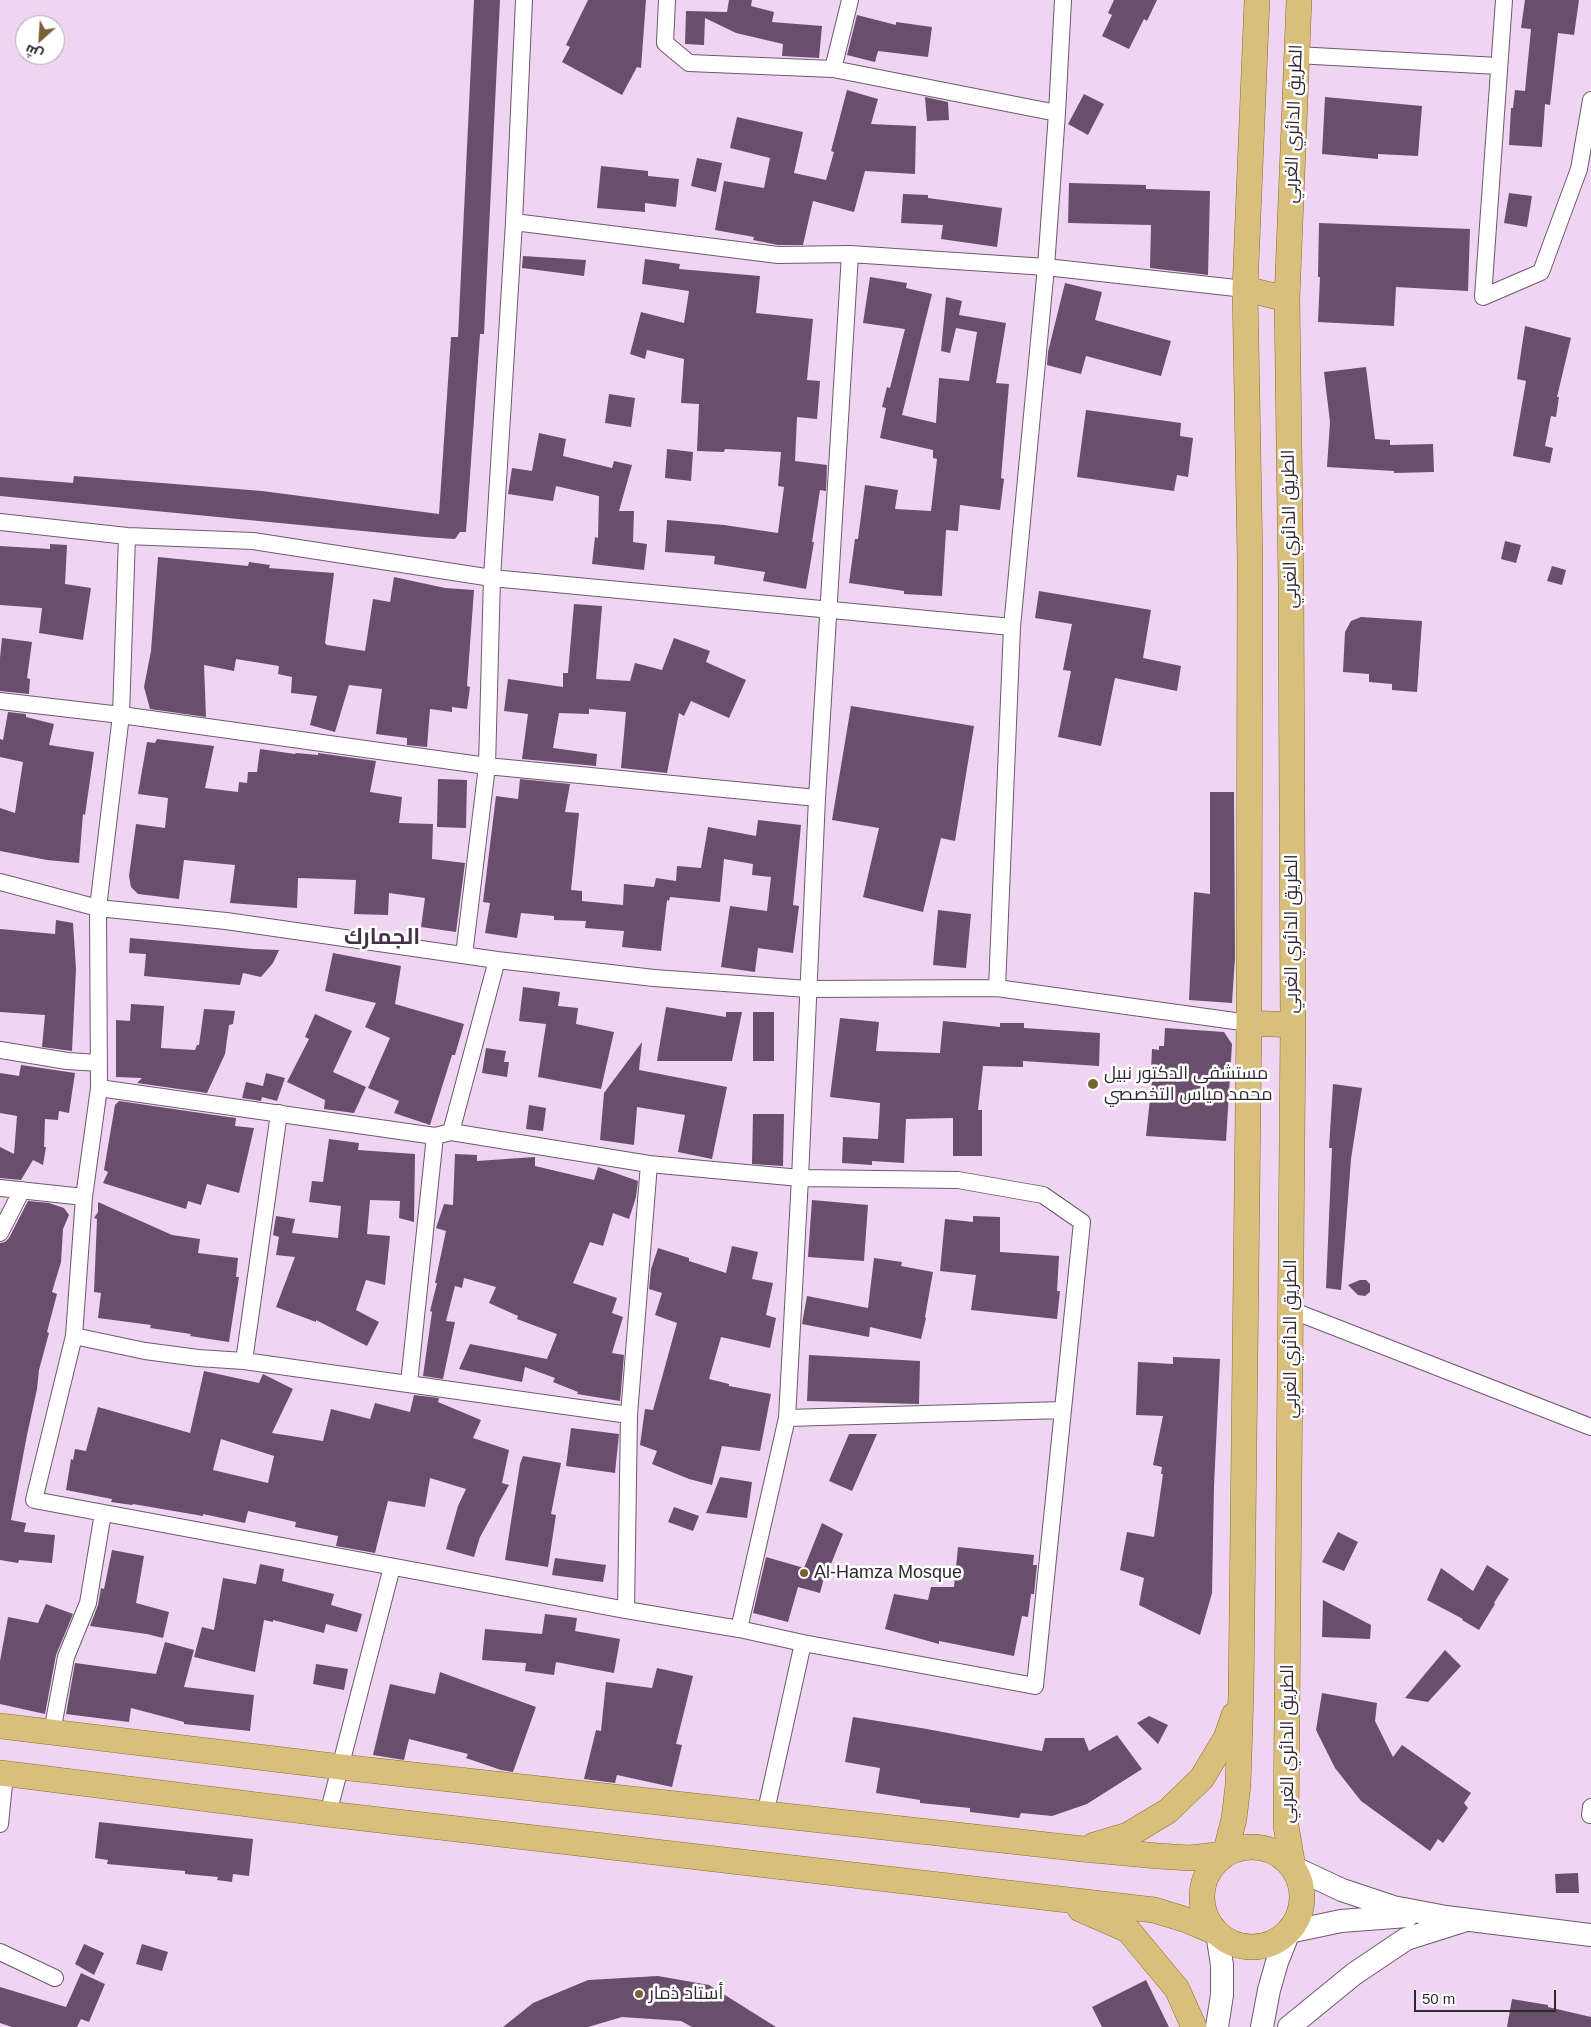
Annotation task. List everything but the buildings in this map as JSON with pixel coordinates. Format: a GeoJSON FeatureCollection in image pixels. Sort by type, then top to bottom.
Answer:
{"type":"FeatureCollection","features":[{"type":"Feature","properties":{"kind":"main road"},"geometry":{"type":"LineString","coordinates":[[1217,2027],[1222,1995],[1222,1965],[1217,1933],[1208,1921],[1203,1907],[1202,1891],[1210,1870],[1225,1854],[1234,1819],[1238,1785],[1249,1023],[1250,559],[1245,289],[1257,0]]}},
{"type":"Feature","properties":{"kind":"main road","name":"الطريق الدائري الغربي"},"geometry":{"type":"LineString","coordinates":[[1293,1867],[1286,1826],[1293,1025],[1291,558],[1287,299],[1299,0]]}},
{"type":"Feature","properties":{"kind":"main road"},"geometry":{"type":"LineString","coordinates":[[1245,289],[1287,299]]}},
{"type":"Feature","properties":{"kind":"main road"},"geometry":{"type":"LineString","coordinates":[[1249,1023],[1293,1025]]}},
{"type":"Feature","properties":{"kind":"main road"},"geometry":{"type":"LineString","coordinates":[[1083,1849],[1128,1835],[1160,1816],[1168,1811],[1202,1778],[1226,1738],[1240,1694]]}},
{"type":"Feature","properties":{"kind":"main road"},"geometry":{"type":"LineString","coordinates":[[0,1726],[341,1768],[1083,1849],[1190,1858],[1225,1854],[1239,1848],[1254,1846],[1283,1856],[1293,1867],[1301,1883],[1303,1901],[1299,1918],[1289,1932],[1277,1962],[1262,2027]]}},
{"type":"Feature","properties":{"kind":"main road"},"geometry":{"type":"LineString","coordinates":[[2,1773],[328,1814],[1154,1910],[1187,1920],[1217,1933],[1230,1942],[1245,1947],[1261,1947],[1277,1942],[1289,1932],[1341,1921],[1393,1916],[1456,1918]]}},
{"type":"Feature","properties":{"kind":"main road"},"geometry":{"type":"LineString","coordinates":[[1293,1867],[1342,1890],[1393,1907],[1456,1918],[1591,1935]]}},
{"type":"Feature","properties":{"kind":"main road"},"geometry":{"type":"LineString","coordinates":[[1055,1898],[1128,1930],[1177,1989],[1194,2027]]}},
{"type":"Feature","properties":{"kind":"main road"},"geometry":{"type":"LineString","coordinates":[[1289,2027],[1354,1974],[1406,1940],[1456,1918]]}},
{"type":"Feature","properties":{"kind":"street"},"geometry":{"type":"LineString","coordinates":[[464,955],[486,766],[492,578],[514,222],[524,0]]}},
{"type":"Feature","properties":{"kind":"street"},"geometry":{"type":"LineString","coordinates":[[667,0],[665,43],[689,64],[833,69],[1058,113]]}},
{"type":"Feature","properties":{"kind":"street"},"geometry":{"type":"LineString","coordinates":[[833,69],[850,0]]}},
{"type":"Feature","properties":{"kind":"street"},"geometry":{"type":"LineString","coordinates":[[997,988],[1012,627],[1046,267],[1058,113],[1063,0]]}},
{"type":"Feature","properties":{"kind":"street"},"geometry":{"type":"LineString","coordinates":[[1504,0],[1483,296],[1541,272],[1578,169],[1591,100]]}},
{"type":"Feature","properties":{"kind":"street"},"geometry":{"type":"LineString","coordinates":[[1296,55],[1498,66]]}},
{"type":"Feature","properties":{"kind":"street"},"geometry":{"type":"LineString","coordinates":[[514,222],[778,255],[850,254],[1046,267],[1245,289]]}},
{"type":"Feature","properties":{"kind":"street"},"geometry":{"type":"LineString","coordinates":[[739,1629],[787,1418],[817,798],[850,254]]}},
{"type":"Feature","properties":{"kind":"street"},"geometry":{"type":"LineString","coordinates":[[0,522],[128,536],[253,541],[492,578],[1012,627]]}},
{"type":"Feature","properties":{"kind":"street"},"geometry":{"type":"LineString","coordinates":[[99,1088],[443,1134],[649,1164],[800,1178],[958,1180],[1043,1195],[1082,1222],[1035,1686],[803,1643],[739,1629],[626,1610],[34,1500],[74,1336],[84,1197],[99,1088],[98,908],[121,715],[128,536]]}},
{"type":"Feature","properties":{"kind":"street"},"geometry":{"type":"LineString","coordinates":[[0,701],[121,715],[486,766],[817,798]]}},
{"type":"Feature","properties":{"kind":"street"},"geometry":{"type":"LineString","coordinates":[[0,882],[98,908],[226,921],[497,960],[654,978],[808,989],[997,988],[1249,1023]]}},
{"type":"Feature","properties":{"kind":"street"},"geometry":{"type":"LineString","coordinates":[[409,1383],[443,1134],[497,960]]}},
{"type":"Feature","properties":{"kind":"street"},"geometry":{"type":"LineString","coordinates":[[0,1050],[67,1061],[99,1063]]}},
{"type":"Feature","properties":{"kind":"street"},"geometry":{"type":"LineString","coordinates":[[244,1361],[279,1113]]}},
{"type":"Feature","properties":{"kind":"street"},"geometry":{"type":"LineString","coordinates":[[626,1610],[629,1415],[649,1164]]}},
{"type":"Feature","properties":{"kind":"street"},"geometry":{"type":"LineString","coordinates":[[0,1188],[84,1197]]}},
{"type":"Feature","properties":{"kind":"street"},"geometry":{"type":"LineString","coordinates":[[0,1234],[22,1190]]}},
{"type":"Feature","properties":{"kind":"street"},"geometry":{"type":"LineString","coordinates":[[1291,1310],[1591,1427]]}},
{"type":"Feature","properties":{"kind":"street"},"geometry":{"type":"LineString","coordinates":[[74,1336],[198,1358],[244,1361],[629,1415]]}},
{"type":"Feature","properties":{"kind":"street"},"geometry":{"type":"LineString","coordinates":[[787,1418],[1063,1410]]}},
{"type":"Feature","properties":{"kind":"street"},"geometry":{"type":"LineString","coordinates":[[52,1732],[66,1657],[88,1603],[103,1513]]}},
{"type":"Feature","properties":{"kind":"street"},"geometry":{"type":"LineString","coordinates":[[328,1814],[392,1567]]}},
{"type":"Feature","properties":{"kind":"street"},"geometry":{"type":"LineString","coordinates":[[765,1815],[803,1643]]}},
{"type":"Feature","properties":{"kind":"street"},"geometry":{"type":"LineString","coordinates":[[0,1824],[2,1773]]}},
{"type":"Feature","properties":{"kind":"street"},"geometry":{"type":"LineString","coordinates":[[0,1952],[55,1978]]}},
{"type":"Feature","properties":{"kind":"place","name":"مستشفى الدكتور نبيل محمد مياس التخصصي"},"geometry":{"type":"Point","coordinates":[1093,1084]}},
{"type":"Feature","properties":{"kind":"place","name":"Al-Hamza Mosque"},"geometry":{"type":"Point","coordinates":[804,1573]}},
{"type":"Feature","properties":{"kind":"place","name":"أستاد ذمار"},"geometry":{"type":"Point","coordinates":[639,1994]}},
{"type":"Feature","properties":{"kind":"district","name":"الجمارك"},"geometry":{"type":"Point","coordinates":[382,938]}}]}
